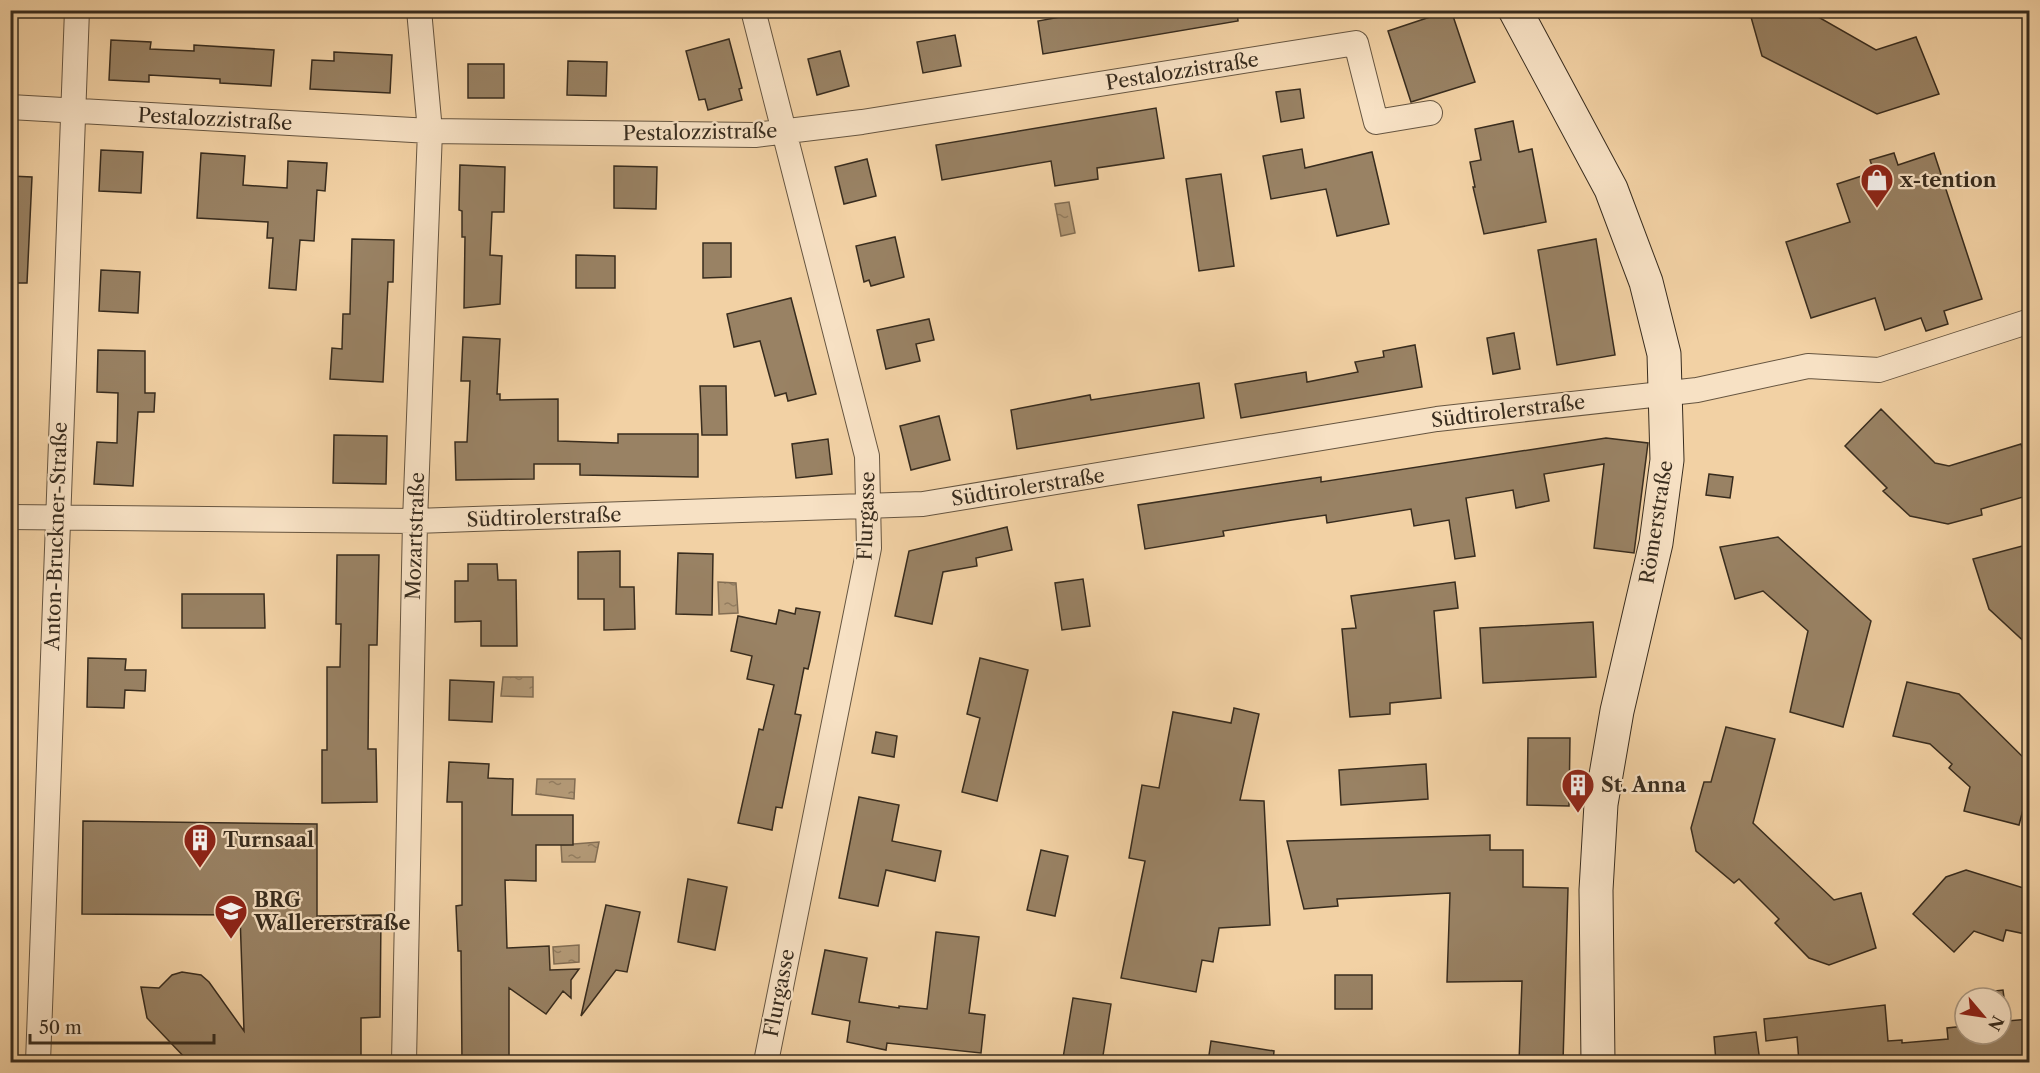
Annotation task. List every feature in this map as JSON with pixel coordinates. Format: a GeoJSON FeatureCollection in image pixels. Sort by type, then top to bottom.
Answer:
{"type":"FeatureCollection","features":[{"type":"Feature","properties":{"kind":"main road","name":"Römerstraße"},"geometry":{"type":"LineString","coordinates":[[1515,10],[1611,189],[1646,282],[1664,354],[1668,460],[1656,543],[1617,711],[1601,804],[1596,890],[1598,1062]]}},
{"type":"Feature","properties":{"kind":"street","name":"Anton-Bruckner-Straße"},"geometry":{"type":"LineString","coordinates":[[38,1062],[77,10]]}},
{"type":"Feature","properties":{"kind":"street","name":"Mozartstraße"},"geometry":{"type":"LineString","coordinates":[[404,1062],[415,521],[430,131],[419,10]]}},
{"type":"Feature","properties":{"kind":"street","name":"Flurgasse"},"geometry":{"type":"LineString","coordinates":[[753,10],[867,456],[870,506],[869,548],[766,1062]]}},
{"type":"Feature","properties":{"kind":"street","name":"Pestalozzistraße"},"geometry":{"type":"LineString","coordinates":[[10,107],[430,131],[754,135],[1356,43],[1376,122],[1430,113]]}},
{"type":"Feature","properties":{"kind":"street","name":"Südtirolerstraße"},"geometry":{"type":"LineString","coordinates":[[10,517],[415,521],[923,504],[1437,419],[1697,390],[1808,366],[1879,370],[2030,321]]}},
{"type":"Feature","properties":{"kind":"water"},"geometry":{"type":"Polygon","coordinates":[[[1069,202],[1075,233],[1061,236],[1055,204],[1069,202]]]}},
{"type":"Feature","properties":{"kind":"water"},"geometry":{"type":"Polygon","coordinates":[[[718,582],[736,583],[738,613],[719,614],[718,582]]]}},
{"type":"Feature","properties":{"kind":"water"},"geometry":{"type":"Polygon","coordinates":[[[503,677],[533,677],[533,697],[501,696],[503,677]]]}},
{"type":"Feature","properties":{"kind":"water"},"geometry":{"type":"Polygon","coordinates":[[[537,779],[575,779],[574,799],[536,794],[537,779]]]}},
{"type":"Feature","properties":{"kind":"water"},"geometry":{"type":"Polygon","coordinates":[[[599,842],[595,862],[562,862],[561,845],[599,842]]]}},
{"type":"Feature","properties":{"kind":"water"},"geometry":{"type":"Polygon","coordinates":[[[579,945],[579,962],[554,964],[553,947],[579,945]]]}},
{"type":"Feature","properties":{"kind":"building"},"geometry":{"type":"Polygon","coordinates":[[[1098,10],[1237,10],[1238,21],[1043,54],[1038,21],[1098,10]]]}},
{"type":"Feature","properties":{"kind":"building"},"geometry":{"type":"Polygon","coordinates":[[[1451,10],[1475,82],[1411,102],[1388,31],[1451,10]]]}},
{"type":"Feature","properties":{"kind":"building"},"geometry":{"type":"Polygon","coordinates":[[[1749,10],[1812,10],[1813,14],[1876,50],[1916,37],[1939,94],[1877,114],[1762,56],[1749,10]]]}},
{"type":"Feature","properties":{"kind":"building"},"geometry":{"type":"Polygon","coordinates":[[[955,35],[961,66],[923,73],[917,42],[955,35]]]}},
{"type":"Feature","properties":{"kind":"building"},"geometry":{"type":"Polygon","coordinates":[[[729,39],[742,88],[739,89],[742,100],[708,110],[705,99],[699,100],[686,51],[729,39]]]}},
{"type":"Feature","properties":{"kind":"building"},"geometry":{"type":"Polygon","coordinates":[[[111,40],[151,42],[150,49],[194,51],[194,45],[274,50],[271,86],[220,83],[220,79],[149,75],[149,82],[109,80],[111,40]]]}},
{"type":"Feature","properties":{"kind":"building"},"geometry":{"type":"Polygon","coordinates":[[[840,51],[849,86],[817,95],[808,59],[840,51]]]}},
{"type":"Feature","properties":{"kind":"building"},"geometry":{"type":"Polygon","coordinates":[[[334,52],[392,55],[390,93],[310,89],[312,60],[334,61],[334,52]]]}},
{"type":"Feature","properties":{"kind":"building"},"geometry":{"type":"Polygon","coordinates":[[[568,61],[607,62],[606,96],[567,95],[568,61]]]}},
{"type":"Feature","properties":{"kind":"building"},"geometry":{"type":"Polygon","coordinates":[[[468,64],[504,64],[504,98],[468,98],[468,64]]]}},
{"type":"Feature","properties":{"kind":"building"},"geometry":{"type":"Polygon","coordinates":[[[1300,89],[1304,118],[1281,122],[1276,92],[1300,89]]]}},
{"type":"Feature","properties":{"kind":"building"},"geometry":{"type":"Polygon","coordinates":[[[1156,108],[1164,158],[1097,168],[1098,179],[1055,186],[1051,161],[942,180],[936,145],[1156,108]]]}},
{"type":"Feature","properties":{"kind":"building"},"geometry":{"type":"Polygon","coordinates":[[[1513,121],[1519,152],[1532,149],[1546,222],[1484,234],[1473,187],[1475,187],[1470,162],[1481,160],[1475,129],[1513,121]]]}},
{"type":"Feature","properties":{"kind":"building"},"geometry":{"type":"Polygon","coordinates":[[[1302,149],[1305,168],[1372,152],[1389,224],[1337,236],[1326,189],[1271,199],[1263,156],[1302,149]]]}},
{"type":"Feature","properties":{"kind":"building"},"geometry":{"type":"Polygon","coordinates":[[[101,150],[143,152],[141,193],[99,191],[101,150]]]}},
{"type":"Feature","properties":{"kind":"building"},"geometry":{"type":"Polygon","coordinates":[[[201,153],[245,156],[243,185],[287,188],[288,161],[327,163],[325,191],[317,190],[314,241],[300,240],[296,290],[269,288],[273,238],[267,238],[268,222],[197,218],[201,153]]]}},
{"type":"Feature","properties":{"kind":"building"},"geometry":{"type":"Polygon","coordinates":[[[1894,153],[1898,165],[1934,153],[1982,299],[1944,311],[1948,324],[1926,331],[1921,318],[1885,330],[1875,298],[1811,318],[1786,242],[1850,222],[1837,184],[1874,172],[1870,160],[1894,153]]]}},
{"type":"Feature","properties":{"kind":"building"},"geometry":{"type":"Polygon","coordinates":[[[867,159],[876,196],[844,204],[835,167],[867,159]]]}},
{"type":"Feature","properties":{"kind":"building"},"geometry":{"type":"Polygon","coordinates":[[[460,165],[505,167],[504,212],[492,212],[490,255],[502,256],[500,304],[464,308],[465,237],[462,237],[462,211],[459,210],[460,165]]]}},
{"type":"Feature","properties":{"kind":"building"},"geometry":{"type":"Polygon","coordinates":[[[614,166],[657,167],[656,209],[614,208],[614,166]]]}},
{"type":"Feature","properties":{"kind":"building"},"geometry":{"type":"Polygon","coordinates":[[[1221,174],[1234,266],[1199,271],[1186,179],[1221,174]]]}},
{"type":"Feature","properties":{"kind":"building"},"geometry":{"type":"Polygon","coordinates":[[[10,176],[32,177],[27,283],[10,283],[10,176]]]}},
{"type":"Feature","properties":{"kind":"building"},"geometry":{"type":"Polygon","coordinates":[[[895,237],[904,277],[871,286],[869,280],[864,282],[856,246],[895,237]]]}},
{"type":"Feature","properties":{"kind":"building"},"geometry":{"type":"Polygon","coordinates":[[[352,239],[394,240],[393,282],[388,282],[383,382],[330,379],[332,348],[342,349],[343,314],[350,314],[352,239]]]}},
{"type":"Feature","properties":{"kind":"building"},"geometry":{"type":"Polygon","coordinates":[[[1596,239],[1615,355],[1557,365],[1538,250],[1596,239]]]}},
{"type":"Feature","properties":{"kind":"building"},"geometry":{"type":"Polygon","coordinates":[[[703,243],[731,243],[731,277],[703,278],[703,243]]]}},
{"type":"Feature","properties":{"kind":"building"},"geometry":{"type":"Polygon","coordinates":[[[576,255],[615,256],[615,288],[576,288],[576,255]]]}},
{"type":"Feature","properties":{"kind":"building"},"geometry":{"type":"Polygon","coordinates":[[[101,270],[140,272],[138,313],[99,311],[101,270]]]}},
{"type":"Feature","properties":{"kind":"building"},"geometry":{"type":"Polygon","coordinates":[[[791,298],[816,394],[788,401],[786,393],[775,396],[760,341],[734,347],[727,314],[791,298]]]}},
{"type":"Feature","properties":{"kind":"building"},"geometry":{"type":"Polygon","coordinates":[[[929,319],[934,340],[916,344],[920,361],[886,369],[877,330],[929,319]]]}},
{"type":"Feature","properties":{"kind":"building"},"geometry":{"type":"Polygon","coordinates":[[[1514,333],[1520,369],[1493,374],[1487,338],[1514,333]]]}},
{"type":"Feature","properties":{"kind":"building"},"geometry":{"type":"Polygon","coordinates":[[[463,337],[500,339],[497,394],[500,394],[500,400],[558,399],[558,441],[618,443],[618,434],[698,434],[698,477],[580,475],[580,464],[534,464],[534,479],[456,480],[455,442],[467,442],[470,381],[461,381],[463,337]]]}},
{"type":"Feature","properties":{"kind":"building"},"geometry":{"type":"Polygon","coordinates":[[[1415,345],[1422,387],[1241,418],[1235,384],[1306,372],[1307,382],[1358,372],[1355,362],[1384,357],[1383,351],[1415,345]]]}},
{"type":"Feature","properties":{"kind":"building"},"geometry":{"type":"Polygon","coordinates":[[[98,350],[145,351],[145,393],[155,393],[154,412],[138,412],[133,486],[94,484],[97,442],[117,443],[118,393],[97,392],[98,350]]]}},
{"type":"Feature","properties":{"kind":"building"},"geometry":{"type":"Polygon","coordinates":[[[1199,383],[1204,418],[1017,449],[1011,410],[1090,395],[1091,400],[1199,383]]]}},
{"type":"Feature","properties":{"kind":"building"},"geometry":{"type":"Polygon","coordinates":[[[700,386],[726,386],[727,435],[702,435],[700,386]]]}},
{"type":"Feature","properties":{"kind":"building"},"geometry":{"type":"Polygon","coordinates":[[[1881,409],[1935,463],[1949,466],[2021,444],[2030,472],[2030,495],[1981,509],[1982,515],[1948,524],[1910,516],[1883,491],[1887,488],[1845,446],[1881,409]]]}},
{"type":"Feature","properties":{"kind":"building"},"geometry":{"type":"Polygon","coordinates":[[[939,416],[950,460],[911,470],[900,426],[939,416]]]}},
{"type":"Feature","properties":{"kind":"building"},"geometry":{"type":"Polygon","coordinates":[[[334,435],[387,436],[386,484],[333,483],[334,435]]]}},
{"type":"Feature","properties":{"kind":"building"},"geometry":{"type":"Polygon","coordinates":[[[1606,438],[1648,443],[1634,553],[1594,548],[1604,464],[1544,474],[1549,501],[1516,508],[1513,490],[1466,498],[1475,556],[1455,559],[1449,520],[1414,526],[1411,509],[1327,523],[1326,515],[1292,520],[1223,531],[1224,536],[1145,549],[1138,505],[1321,477],[1321,482],[1606,438]]]}},
{"type":"Feature","properties":{"kind":"building"},"geometry":{"type":"Polygon","coordinates":[[[828,439],[832,474],[796,478],[792,444],[828,439]]]}},
{"type":"Feature","properties":{"kind":"building"},"geometry":{"type":"Polygon","coordinates":[[[1709,474],[1733,477],[1730,498],[1706,495],[1709,474]]]}},
{"type":"Feature","properties":{"kind":"building"},"geometry":{"type":"Polygon","coordinates":[[[1007,527],[1012,550],[976,558],[977,566],[943,572],[932,624],[895,616],[909,551],[1007,527]]]}},
{"type":"Feature","properties":{"kind":"building"},"geometry":{"type":"Polygon","coordinates":[[[1778,537],[1871,621],[1843,727],[1790,712],[1808,631],[1763,591],[1735,599],[1720,547],[1778,537]]]}},
{"type":"Feature","properties":{"kind":"building"},"geometry":{"type":"Polygon","coordinates":[[[2030,544],[2030,647],[1989,609],[1973,559],[2030,544]]]}},
{"type":"Feature","properties":{"kind":"building"},"geometry":{"type":"Polygon","coordinates":[[[620,551],[620,587],[634,587],[635,629],[604,630],[604,599],[578,599],[578,552],[620,551]]]}},
{"type":"Feature","properties":{"kind":"building"},"geometry":{"type":"Polygon","coordinates":[[[678,553],[713,554],[712,615],[676,614],[678,553]]]}},
{"type":"Feature","properties":{"kind":"building"},"geometry":{"type":"Polygon","coordinates":[[[337,555],[379,555],[377,645],[369,645],[368,749],[376,749],[377,802],[322,803],[322,750],[327,750],[327,667],[340,667],[341,624],[336,624],[337,555]]]}},
{"type":"Feature","properties":{"kind":"building"},"geometry":{"type":"Polygon","coordinates":[[[468,564],[497,564],[498,580],[516,580],[517,646],[481,646],[481,621],[455,622],[455,581],[468,581],[468,564]]]}},
{"type":"Feature","properties":{"kind":"building"},"geometry":{"type":"Polygon","coordinates":[[[1083,579],[1090,626],[1062,630],[1055,583],[1083,579]]]}},
{"type":"Feature","properties":{"kind":"building"},"geometry":{"type":"Polygon","coordinates":[[[1455,582],[1458,608],[1434,611],[1441,698],[1390,703],[1390,714],[1350,717],[1342,629],[1356,628],[1351,596],[1455,582]]]}},
{"type":"Feature","properties":{"kind":"building"},"geometry":{"type":"Polygon","coordinates":[[[182,594],[264,594],[265,628],[182,628],[182,594]]]}},
{"type":"Feature","properties":{"kind":"building"},"geometry":{"type":"Polygon","coordinates":[[[796,608],[820,612],[808,669],[804,668],[795,714],[801,715],[782,808],[776,807],[772,830],[738,823],[759,729],[763,730],[774,685],[747,679],[752,656],[731,651],[738,616],[776,624],[779,610],[795,614],[796,608]]]}},
{"type":"Feature","properties":{"kind":"building"},"geometry":{"type":"Polygon","coordinates":[[[1593,622],[1596,677],[1483,683],[1480,628],[1593,622]]]}},
{"type":"Feature","properties":{"kind":"building"},"geometry":{"type":"Polygon","coordinates":[[[88,658],[126,659],[125,670],[146,670],[145,691],[125,690],[124,708],[87,707],[88,658]]]}},
{"type":"Feature","properties":{"kind":"building"},"geometry":{"type":"Polygon","coordinates":[[[980,658],[1028,670],[997,801],[962,792],[980,718],[967,714],[980,658]]]}},
{"type":"Feature","properties":{"kind":"building"},"geometry":{"type":"Polygon","coordinates":[[[450,680],[494,682],[492,722],[449,720],[450,680]]]}},
{"type":"Feature","properties":{"kind":"building"},"geometry":{"type":"Polygon","coordinates":[[[1907,682],[1959,694],[2026,760],[2030,783],[2019,825],[1964,811],[1970,787],[1949,768],[1952,764],[1930,744],[1893,736],[1907,682]]]}},
{"type":"Feature","properties":{"kind":"building"},"geometry":{"type":"Polygon","coordinates":[[[1234,708],[1259,714],[1240,800],[1264,801],[1270,925],[1219,928],[1213,962],[1202,960],[1196,992],[1121,978],[1145,861],[1129,858],[1142,785],[1159,788],[1173,712],[1231,723],[1234,708]]]}},
{"type":"Feature","properties":{"kind":"building"},"geometry":{"type":"Polygon","coordinates":[[[1726,727],[1775,739],[1753,823],[1834,900],[1861,893],[1876,948],[1829,965],[1809,958],[1775,923],[1779,919],[1739,879],[1734,883],[1696,851],[1691,828],[1704,782],[1711,782],[1726,727]]]}},
{"type":"Feature","properties":{"kind":"building"},"geometry":{"type":"Polygon","coordinates":[[[876,732],[897,736],[894,757],[872,753],[876,732]]]}},
{"type":"Feature","properties":{"kind":"building"},"geometry":{"type":"Polygon","coordinates":[[[1528,738],[1570,738],[1569,806],[1527,805],[1528,738]]]}},
{"type":"Feature","properties":{"kind":"building"},"geometry":{"type":"Polygon","coordinates":[[[449,762],[489,764],[488,778],[513,779],[512,815],[573,815],[573,845],[536,845],[536,881],[505,880],[507,948],[549,946],[550,970],[579,969],[571,980],[571,998],[563,991],[546,1014],[509,988],[509,1062],[462,1062],[461,951],[458,951],[456,906],[462,905],[462,802],[447,802],[449,762]]]}},
{"type":"Feature","properties":{"kind":"building"},"geometry":{"type":"Polygon","coordinates":[[[1426,764],[1428,799],[1341,805],[1339,770],[1426,764]]]}},
{"type":"Feature","properties":{"kind":"building"},"geometry":{"type":"Polygon","coordinates":[[[859,797],[899,805],[892,841],[941,851],[935,881],[886,870],[878,906],[839,898],[859,797]]]}},
{"type":"Feature","properties":{"kind":"building"},"geometry":{"type":"Polygon","coordinates":[[[83,821],[317,824],[317,916],[381,915],[380,1017],[361,1018],[361,1062],[189,1062],[147,1018],[141,987],[159,988],[172,975],[182,972],[201,975],[209,982],[244,1031],[240,915],[82,914],[83,821]]]}},
{"type":"Feature","properties":{"kind":"building"},"geometry":{"type":"Polygon","coordinates":[[[1490,835],[1490,850],[1523,850],[1523,887],[1568,888],[1563,1062],[1519,1062],[1522,981],[1447,982],[1450,893],[1337,899],[1338,906],[1304,909],[1287,841],[1490,835]]]}},
{"type":"Feature","properties":{"kind":"building"},"geometry":{"type":"Polygon","coordinates":[[[1041,850],[1068,856],[1055,916],[1027,910],[1041,850]]]}},
{"type":"Feature","properties":{"kind":"building"},"geometry":{"type":"Polygon","coordinates":[[[1966,870],[2030,890],[2030,935],[2006,930],[2003,941],[1974,931],[1954,952],[1913,914],[1946,877],[1966,870]]]}},
{"type":"Feature","properties":{"kind":"building"},"geometry":{"type":"Polygon","coordinates":[[[688,879],[727,887],[715,950],[678,942],[688,879]]]}},
{"type":"Feature","properties":{"kind":"building"},"geometry":{"type":"Polygon","coordinates":[[[606,905],[640,912],[627,972],[616,970],[581,1016],[606,905]]]}},
{"type":"Feature","properties":{"kind":"building"},"geometry":{"type":"Polygon","coordinates":[[[936,932],[979,937],[969,1013],[985,1015],[981,1053],[887,1043],[886,1050],[847,1042],[850,1021],[812,1014],[825,950],[867,958],[859,1002],[899,1008],[899,1006],[927,1009],[936,932]]]}},
{"type":"Feature","properties":{"kind":"building"},"geometry":{"type":"Polygon","coordinates":[[[1335,975],[1372,975],[1372,1009],[1335,1009],[1335,975]]]}},
{"type":"Feature","properties":{"kind":"building"},"geometry":{"type":"Polygon","coordinates":[[[1073,998],[1111,1004],[1102,1062],[1063,1058],[1073,998]]]}},
{"type":"Feature","properties":{"kind":"building"},"geometry":{"type":"Polygon","coordinates":[[[1885,1005],[1888,1041],[1902,1040],[1902,1043],[1948,1039],[1947,1028],[1953,1027],[1953,1046],[2013,1046],[2013,1020],[2030,1019],[2030,1061],[1799,1062],[1797,1037],[1766,1041],[1764,1019],[1885,1005]]]}},
{"type":"Feature","properties":{"kind":"building"},"geometry":{"type":"Polygon","coordinates":[[[1756,1032],[1760,1062],[1716,1062],[1714,1037],[1756,1032]]]}},
{"type":"Feature","properties":{"kind":"building"},"geometry":{"type":"Polygon","coordinates":[[[1211,1041],[1274,1051],[1273,1062],[1208,1062],[1211,1041]]]}},
{"type":"Feature","properties":{"kind":"place","name":"x-tention"},"geometry":{"type":"Point","coordinates":[1877,209]}},
{"type":"Feature","properties":{"kind":"place","name":"St. Anna"},"geometry":{"type":"Point","coordinates":[1578,814]}},
{"type":"Feature","properties":{"kind":"place","name":"Turnsaal"},"geometry":{"type":"Point","coordinates":[200,869]}},
{"type":"Feature","properties":{"kind":"place","name":"BRG Wallererstraße"},"geometry":{"type":"Point","coordinates":[231,940]}}]}
